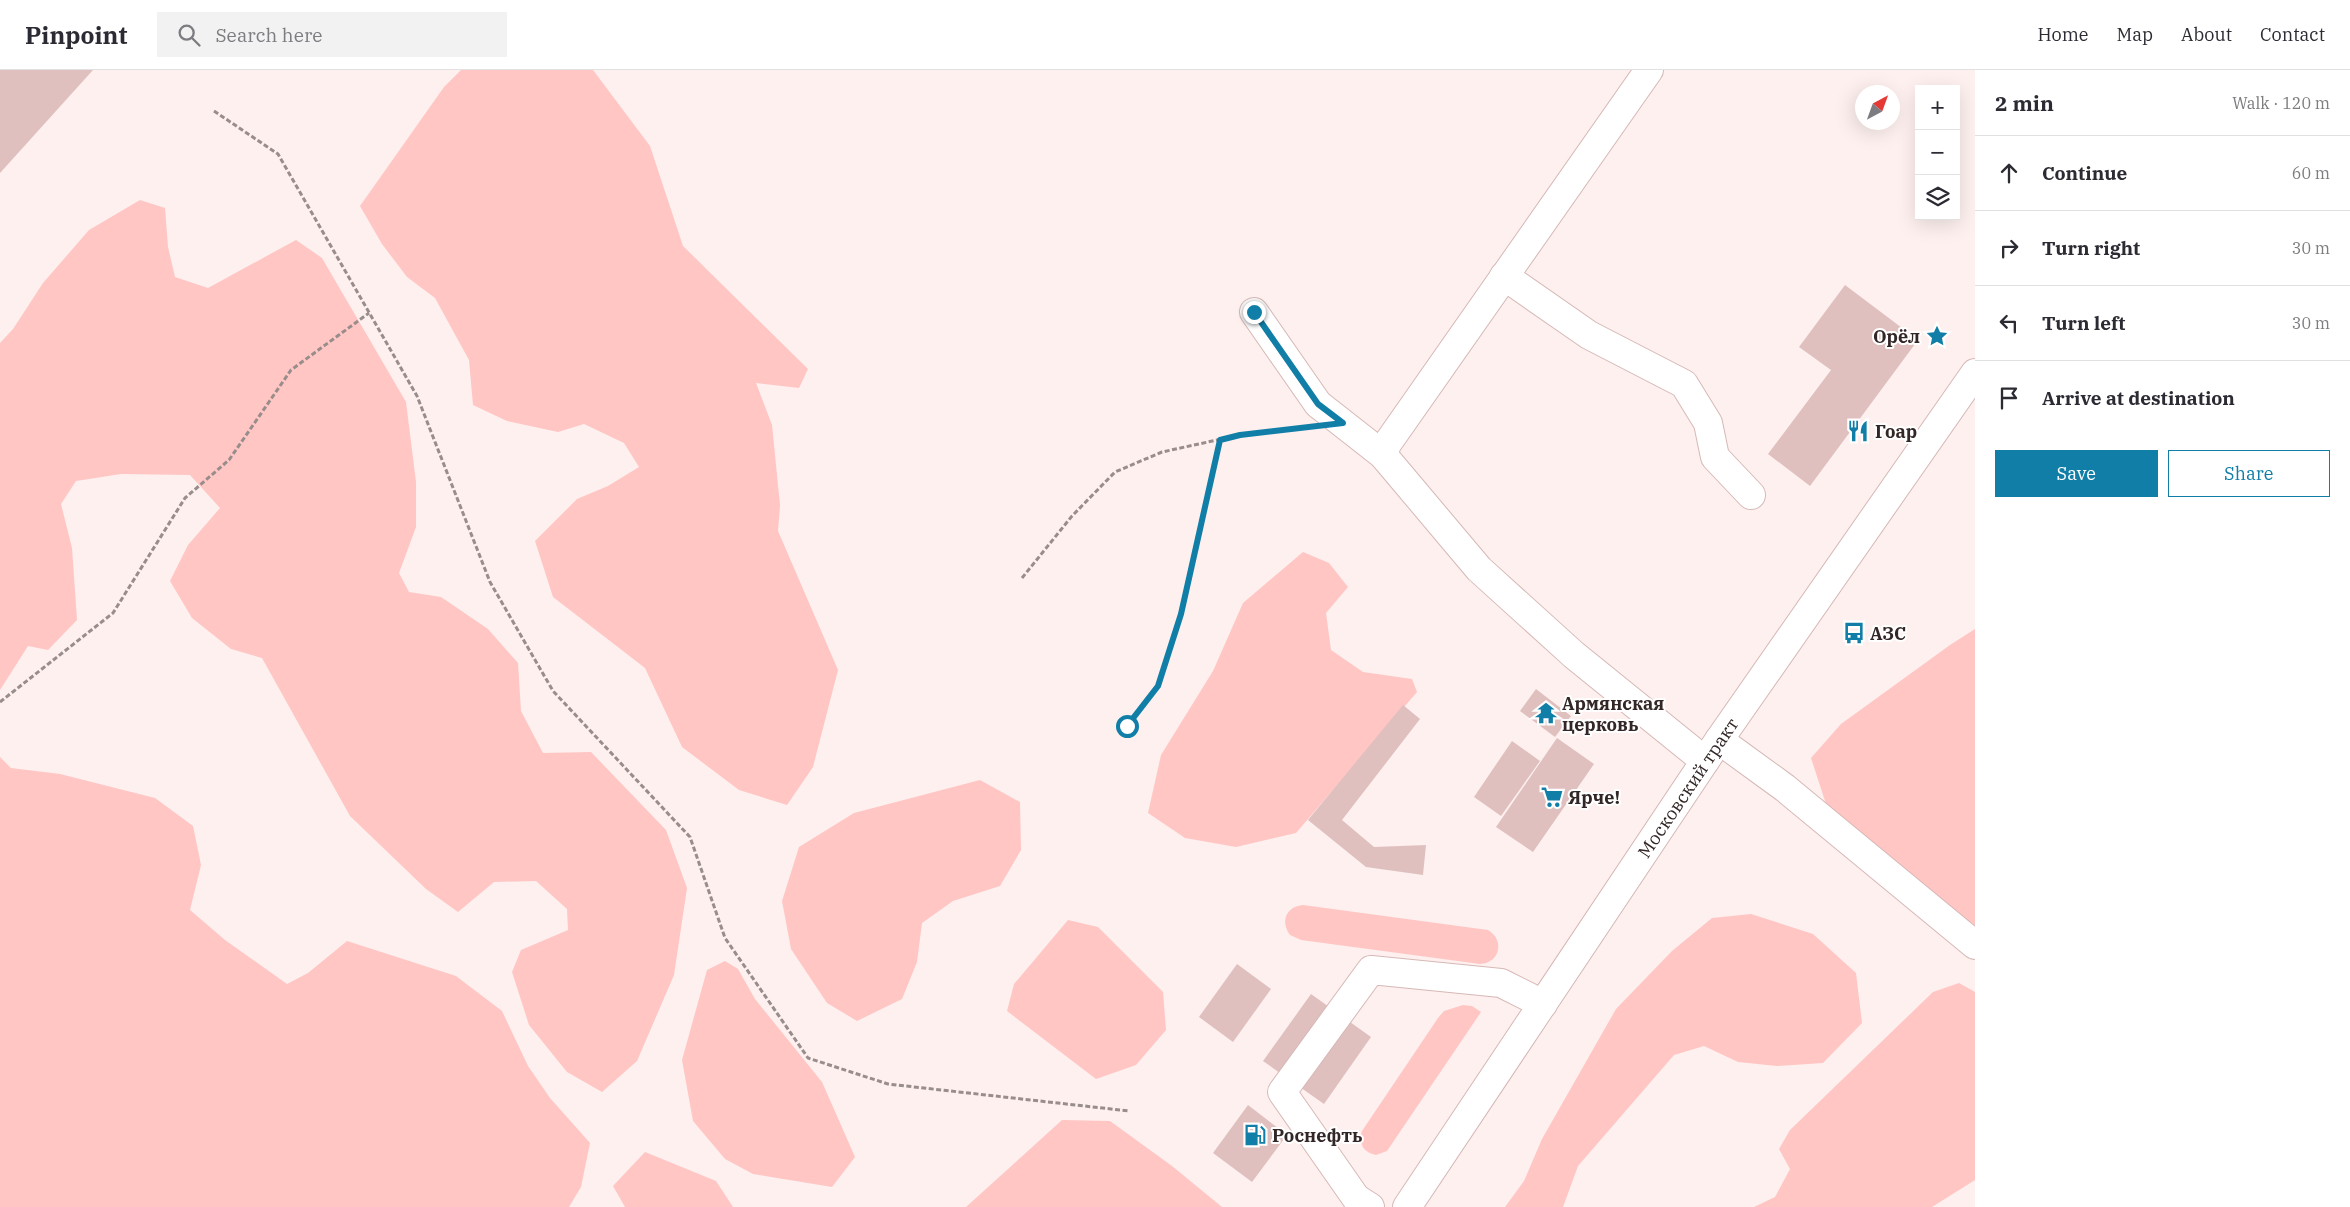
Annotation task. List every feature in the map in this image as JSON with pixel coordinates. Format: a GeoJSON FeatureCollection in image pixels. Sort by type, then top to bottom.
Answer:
{"type":"FeatureCollection","features":[{"type":"Feature","properties":{"kind":"main road"},"geometry":{"type":"LineString","coordinates":[[1383,455],[1387,444],[1649,70]]}},
{"type":"Feature","properties":{"kind":"main road"},"geometry":{"type":"LineString","coordinates":[[1504,276],[1589,335],[1684,384],[1708,423],[1715,457],[1752,495]]}},
{"type":"Feature","properties":{"kind":"main road"},"geometry":{"type":"LineString","coordinates":[[1254,312],[1318,404],[1383,455],[1479,569],[1574,655],[1712,750],[1785,788],[1975,946]]}},
{"type":"Feature","properties":{"kind":"main road","name":"Московский тракт"},"geometry":{"type":"LineString","coordinates":[[1408,1207],[1712,750],[1975,374]]}},
{"type":"Feature","properties":{"kind":"main road"},"geometry":{"type":"LineString","coordinates":[[1370,1207],[1356,1198],[1282,1092],[1371,970],[1501,983],[1543,1004]]}},
{"type":"Feature","properties":{"kind":"path"},"geometry":{"type":"LineString","coordinates":[[214,111],[278,154],[417,396],[490,582],[553,691],[690,837],[725,938],[808,1058],[888,1084],[1129,1110]]}},
{"type":"Feature","properties":{"kind":"path"},"geometry":{"type":"LineString","coordinates":[[0,702],[113,613],[185,498],[229,460],[291,370],[369,312]]}},
{"type":"Feature","properties":{"kind":"path"},"geometry":{"type":"LineString","coordinates":[[1022,578],[1072,516],[1115,472],[1162,452],[1240,435],[1343,423]]}},
{"type":"Feature","properties":{"kind":"path"},"geometry":{"type":"LineString","coordinates":[[1127,726],[1158,686],[1181,614],[1220,440]]}},
{"type":"Feature","properties":{"kind":"shaded area"},"geometry":{"type":"Polygon","coordinates":[[[461,70],[593,70],[650,146],[683,246],[808,369],[799,388],[756,383],[772,425],[780,505],[778,531],[838,670],[813,767],[787,805],[739,790],[682,747],[645,668],[553,597],[535,541],[577,499],[608,486],[639,467],[624,443],[584,424],[558,432],[507,421],[473,405],[469,360],[435,298],[407,277],[382,244],[360,206],[444,87],[461,70]]]}},
{"type":"Feature","properties":{"kind":"shaded area"},"geometry":{"type":"Polygon","coordinates":[[[140,200],[165,208],[168,247],[175,277],[208,288],[296,240],[322,258],[406,402],[416,482],[416,527],[399,573],[409,592],[441,597],[488,629],[518,663],[521,711],[543,753],[591,752],[666,830],[687,888],[674,975],[637,1061],[602,1092],[567,1072],[529,1025],[512,972],[521,950],[568,930],[567,909],[536,881],[494,882],[458,912],[426,889],[350,816],[262,658],[231,649],[192,618],[170,581],[188,545],[220,508],[190,475],[121,474],[76,481],[61,504],[72,548],[77,620],[48,650],[28,646],[0,690],[0,343],[13,329],[43,283],[89,230],[140,200]]]}},
{"type":"Feature","properties":{"kind":"shaded area"},"geometry":{"type":"Polygon","coordinates":[[[1303,552],[1329,563],[1348,587],[1326,613],[1331,650],[1363,672],[1412,679],[1417,692],[1296,833],[1236,847],[1185,838],[1148,813],[1161,755],[1213,671],[1243,603],[1303,552]]]}},
{"type":"Feature","properties":{"kind":"shaded area"},"geometry":{"type":"Polygon","coordinates":[[[1975,629],[1975,931],[1876,853],[1826,804],[1811,758],[1841,724],[1975,629]]]}},
{"type":"Feature","properties":{"kind":"shaded area"},"geometry":{"type":"Polygon","coordinates":[[[0,757],[11,768],[60,774],[155,798],[193,826],[201,865],[190,910],[225,940],[287,984],[308,973],[347,941],[456,976],[502,1011],[528,1066],[550,1098],[590,1143],[581,1187],[569,1207],[0,1207],[0,757]]]}},
{"type":"Feature","properties":{"kind":"shaded area"},"geometry":{"type":"Polygon","coordinates":[[[980,780],[1020,802],[1021,850],[1000,886],[953,901],[922,923],[917,962],[902,999],[857,1021],[827,1003],[791,949],[782,901],[799,847],[854,813],[980,780]]]}},
{"type":"Feature","properties":{"kind":"shaded area"},"geometry":{"type":"Polygon","coordinates":[[[1303,905],[1488,930],[1497,939],[1498,950],[1492,960],[1480,964],[1301,940],[1290,935],[1285,925],[1285,920],[1292,909],[1303,905]]]}},
{"type":"Feature","properties":{"kind":"shaded area"},"geometry":{"type":"Polygon","coordinates":[[[1751,914],[1813,934],[1856,973],[1862,1023],[1823,1063],[1777,1066],[1738,1062],[1704,1046],[1674,1055],[1578,1166],[1563,1207],[1505,1207],[1524,1181],[1542,1139],[1616,1009],[1672,951],[1712,918],[1751,914]]]}},
{"type":"Feature","properties":{"kind":"shaded area"},"geometry":{"type":"Polygon","coordinates":[[[1068,920],[1098,927],[1163,992],[1166,1030],[1136,1065],[1096,1079],[1007,1011],[1014,984],[1068,920]]]}},
{"type":"Feature","properties":{"kind":"shaded area"},"geometry":{"type":"Polygon","coordinates":[[[725,961],[738,969],[755,999],[822,1082],[855,1157],[832,1187],[753,1174],[725,1159],[693,1121],[682,1060],[707,970],[725,961]]]}},
{"type":"Feature","properties":{"kind":"shaded area"},"geometry":{"type":"Polygon","coordinates":[[[1959,983],[1975,992],[1975,1180],[1932,1207],[1754,1207],[1775,1197],[1790,1169],[1779,1149],[1790,1130],[1933,992],[1959,983]]]}},
{"type":"Feature","properties":{"kind":"shaded area"},"geometry":{"type":"Polygon","coordinates":[[[1463,1005],[1472,1006],[1481,1012],[1387,1151],[1376,1155],[1368,1152],[1362,1144],[1362,1131],[1438,1018],[1444,1011],[1463,1005]]]}},
{"type":"Feature","properties":{"kind":"shaded area"},"geometry":{"type":"Polygon","coordinates":[[[1062,1120],[1110,1121],[1172,1166],[1222,1207],[966,1207],[1062,1120]]]}},
{"type":"Feature","properties":{"kind":"shaded area"},"geometry":{"type":"Polygon","coordinates":[[[645,1152],[716,1181],[733,1207],[625,1207],[613,1186],[645,1152]]]}},
{"type":"Feature","properties":{"kind":"building"},"geometry":{"type":"Polygon","coordinates":[[[0,70],[93,70],[0,173],[0,70]]]}},
{"type":"Feature","properties":{"kind":"building"},"geometry":{"type":"Polygon","coordinates":[[[1845,285],[1918,340],[1810,486],[1768,454],[1831,370],[1799,347],[1845,285]]]}},
{"type":"Feature","properties":{"kind":"building","name":"Армянская церковь"},"geometry":{"type":"Polygon","coordinates":[[[1536,689],[1571,716],[1555,737],[1520,711],[1536,689]]]}},
{"type":"Feature","properties":{"kind":"building"},"geometry":{"type":"Polygon","coordinates":[[[1403,705],[1420,719],[1342,820],[1374,847],[1426,845],[1423,875],[1366,867],[1308,820],[1403,705]]]}},
{"type":"Feature","properties":{"kind":"building"},"geometry":{"type":"Polygon","coordinates":[[[1557,738],[1594,764],[1533,852],[1496,827],[1557,738]]]}},
{"type":"Feature","properties":{"kind":"building"},"geometry":{"type":"Polygon","coordinates":[[[1512,741],[1540,761],[1501,816],[1474,797],[1512,741]]]}},
{"type":"Feature","properties":{"kind":"building"},"geometry":{"type":"Polygon","coordinates":[[[1237,964],[1271,989],[1233,1042],[1199,1017],[1237,964]]]}},
{"type":"Feature","properties":{"kind":"building"},"geometry":{"type":"Polygon","coordinates":[[[1311,994],[1371,1037],[1324,1104],[1263,1061],[1311,994]]]}},
{"type":"Feature","properties":{"kind":"building"},"geometry":{"type":"Polygon","coordinates":[[[1248,1105],[1287,1135],[1252,1182],[1213,1153],[1248,1105]]]}},
{"type":"Feature","properties":{"kind":"place","name":"Орёл"},"geometry":{"type":"Point","coordinates":[1937,336]}},
{"type":"Feature","properties":{"kind":"place","name":"Гоар"},"geometry":{"type":"Point","coordinates":[1858,431]}},
{"type":"Feature","properties":{"kind":"place","name":"АЗС"},"geometry":{"type":"Point","coordinates":[1854,633]}},
{"type":"Feature","properties":{"kind":"place","name":"Армянская церковь"},"geometry":{"type":"Point","coordinates":[1546,713]}},
{"type":"Feature","properties":{"kind":"place","name":"Ярче!"},"geometry":{"type":"Point","coordinates":[1552,797]}},
{"type":"Feature","properties":{"kind":"place","name":"Роснефть"},"geometry":{"type":"Point","coordinates":[1255,1135]}},
{"type":"Feature","properties":{"kind":"route"},"geometry":{"type":"LineString","coordinates":[[1127,726],[1158,686],[1181,614],[1220,440],[1240,435],[1343,423],[1318,404],[1254,312]]}}]}
